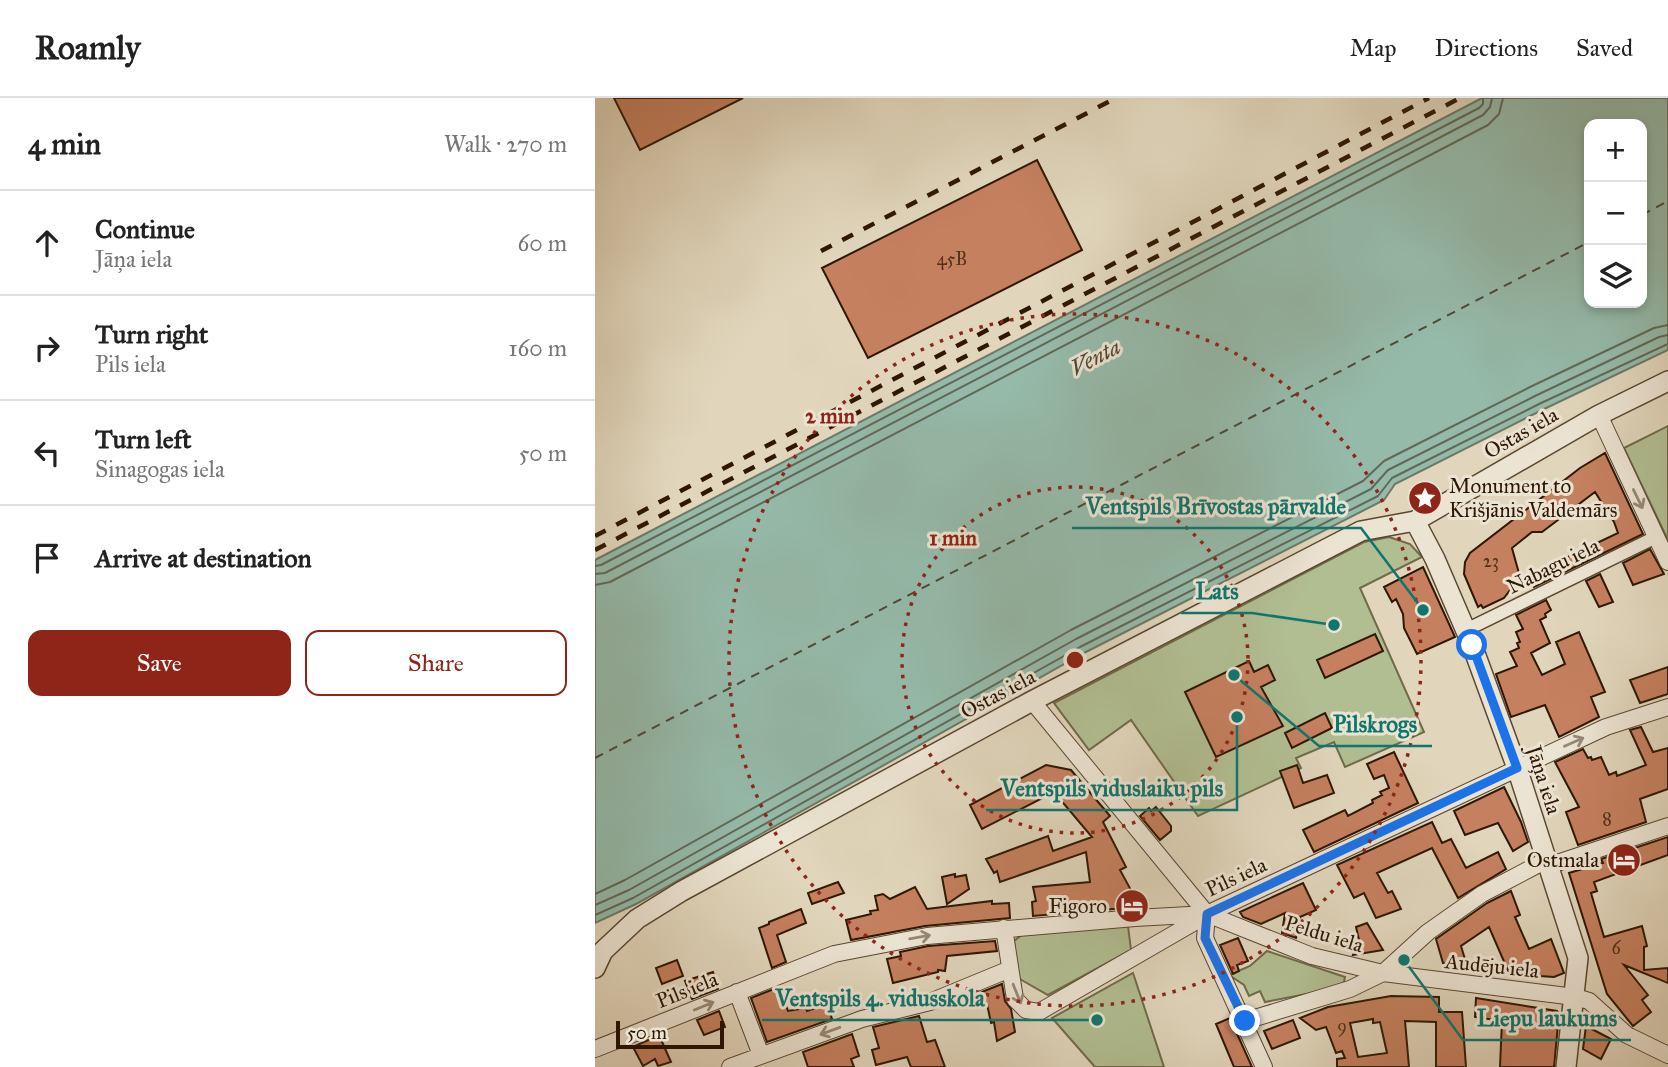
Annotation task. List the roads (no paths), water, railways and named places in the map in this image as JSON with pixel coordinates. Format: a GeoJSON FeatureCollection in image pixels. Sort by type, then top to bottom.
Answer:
{"type":"FeatureCollection","features":[{"type":"Feature","properties":{"kind":"street","name":"Ostas iela"},"geometry":{"type":"LineString","coordinates":[[595,968],[603,951],[637,919],[682,891],[1032,701],[1361,531],[1415,521],[1599,415],[1668,381]]}},
{"type":"Feature","properties":{"kind":"street"},"geometry":{"type":"LineString","coordinates":[[1599,415],[1668,562]]}},
{"type":"Feature","properties":{"kind":"street","name":"Jāņa iela"},"geometry":{"type":"LineString","coordinates":[[1415,521],[1466,630],[1517,768],[1578,958],[1566,1067]]}},
{"type":"Feature","properties":{"kind":"street","name":"Nabagu iela"},"geometry":{"type":"LineString","coordinates":[[1466,630],[1657,537]]}},
{"type":"Feature","properties":{"kind":"street","name":"Peldu iela"},"geometry":{"type":"LineString","coordinates":[[1032,701],[1207,914],[1312,956],[1383,973],[1428,932],[1482,894],[1539,864],[1560,862],[1668,826]]}},
{"type":"Feature","properties":{"kind":"street","name":"Pils iela"},"geometry":{"type":"LineString","coordinates":[[595,1049],[834,954],[927,936],[1207,914],[1606,727],[1668,707]]}},
{"type":"Feature","properties":{"kind":"street"},"geometry":{"type":"LineString","coordinates":[[1005,928],[1015,999],[1026,1010],[1039,1012],[1207,914]]}},
{"type":"Feature","properties":{"kind":"street"},"geometry":{"type":"LineString","coordinates":[[1207,914],[1205,938],[1264,1067]]}},
{"type":"Feature","properties":{"kind":"street"},"geometry":{"type":"LineString","coordinates":[[730,1067],[862,1019],[930,1002],[1010,969]]}},
{"type":"Feature","properties":{"kind":"street"},"geometry":{"type":"LineString","coordinates":[[1245,1021],[1350,989],[1383,973]]}},
{"type":"Feature","properties":{"kind":"street","name":"Audēju iela"},"geometry":{"type":"LineString","coordinates":[[1383,973],[1575,997]]}},
{"type":"Feature","properties":{"kind":"street"},"geometry":{"type":"LineString","coordinates":[[737,992],[761,1055]]}},
{"type":"Feature","properties":{"kind":"street"},"geometry":{"type":"LineString","coordinates":[[1575,997],[1589,1001],[1627,1035],[1668,1055]]}},
{"type":"Feature","properties":{"kind":"water","name":"Venta"},"geometry":{"type":"Polygon","coordinates":[[[1482,98],[1668,98],[1668,350],[1395,484],[1384,500],[1084,653],[636,904],[595,923],[595,560],[1482,98]]]}},
{"type":"Feature","properties":{"kind":"railway"},"geometry":{"type":"LineString","coordinates":[[821,251],[1116,98]]}},
{"type":"Feature","properties":{"kind":"railway"},"geometry":{"type":"LineString","coordinates":[[595,536],[1429,98]]}},
{"type":"Feature","properties":{"kind":"railway"},"geometry":{"type":"LineString","coordinates":[[595,550],[1460,98]]}},
{"type":"Feature","properties":{"kind":"place","name":"Monument to Krišjānis Valdemārs"},"geometry":{"type":"Point","coordinates":[1425,498]}},
{"type":"Feature","properties":{"kind":"place","name":"Ventspils Brīvostas pārvalde"},"geometry":{"type":"Point","coordinates":[1423,610]}},
{"type":"Feature","properties":{"kind":"place","name":"Lats"},"geometry":{"type":"Point","coordinates":[1334,625]}},
{"type":"Feature","properties":{"kind":"place","name":"Pilskrogs"},"geometry":{"type":"Point","coordinates":[1234,675]}},
{"type":"Feature","properties":{"kind":"place","name":"Ventspils viduslaiku pils"},"geometry":{"type":"Point","coordinates":[1237,717]}},
{"type":"Feature","properties":{"kind":"place","name":"Ostmala"},"geometry":{"type":"Point","coordinates":[1624,860]}},
{"type":"Feature","properties":{"kind":"place","name":"Figoro"},"geometry":{"type":"Point","coordinates":[1132,906]}},
{"type":"Feature","properties":{"kind":"place","name":"Liepu laukums"},"geometry":{"type":"Point","coordinates":[1404,960]}},
{"type":"Feature","properties":{"kind":"place","name":"Ventspils 4. vidusskola"},"geometry":{"type":"Point","coordinates":[1097,1020]}}]}
